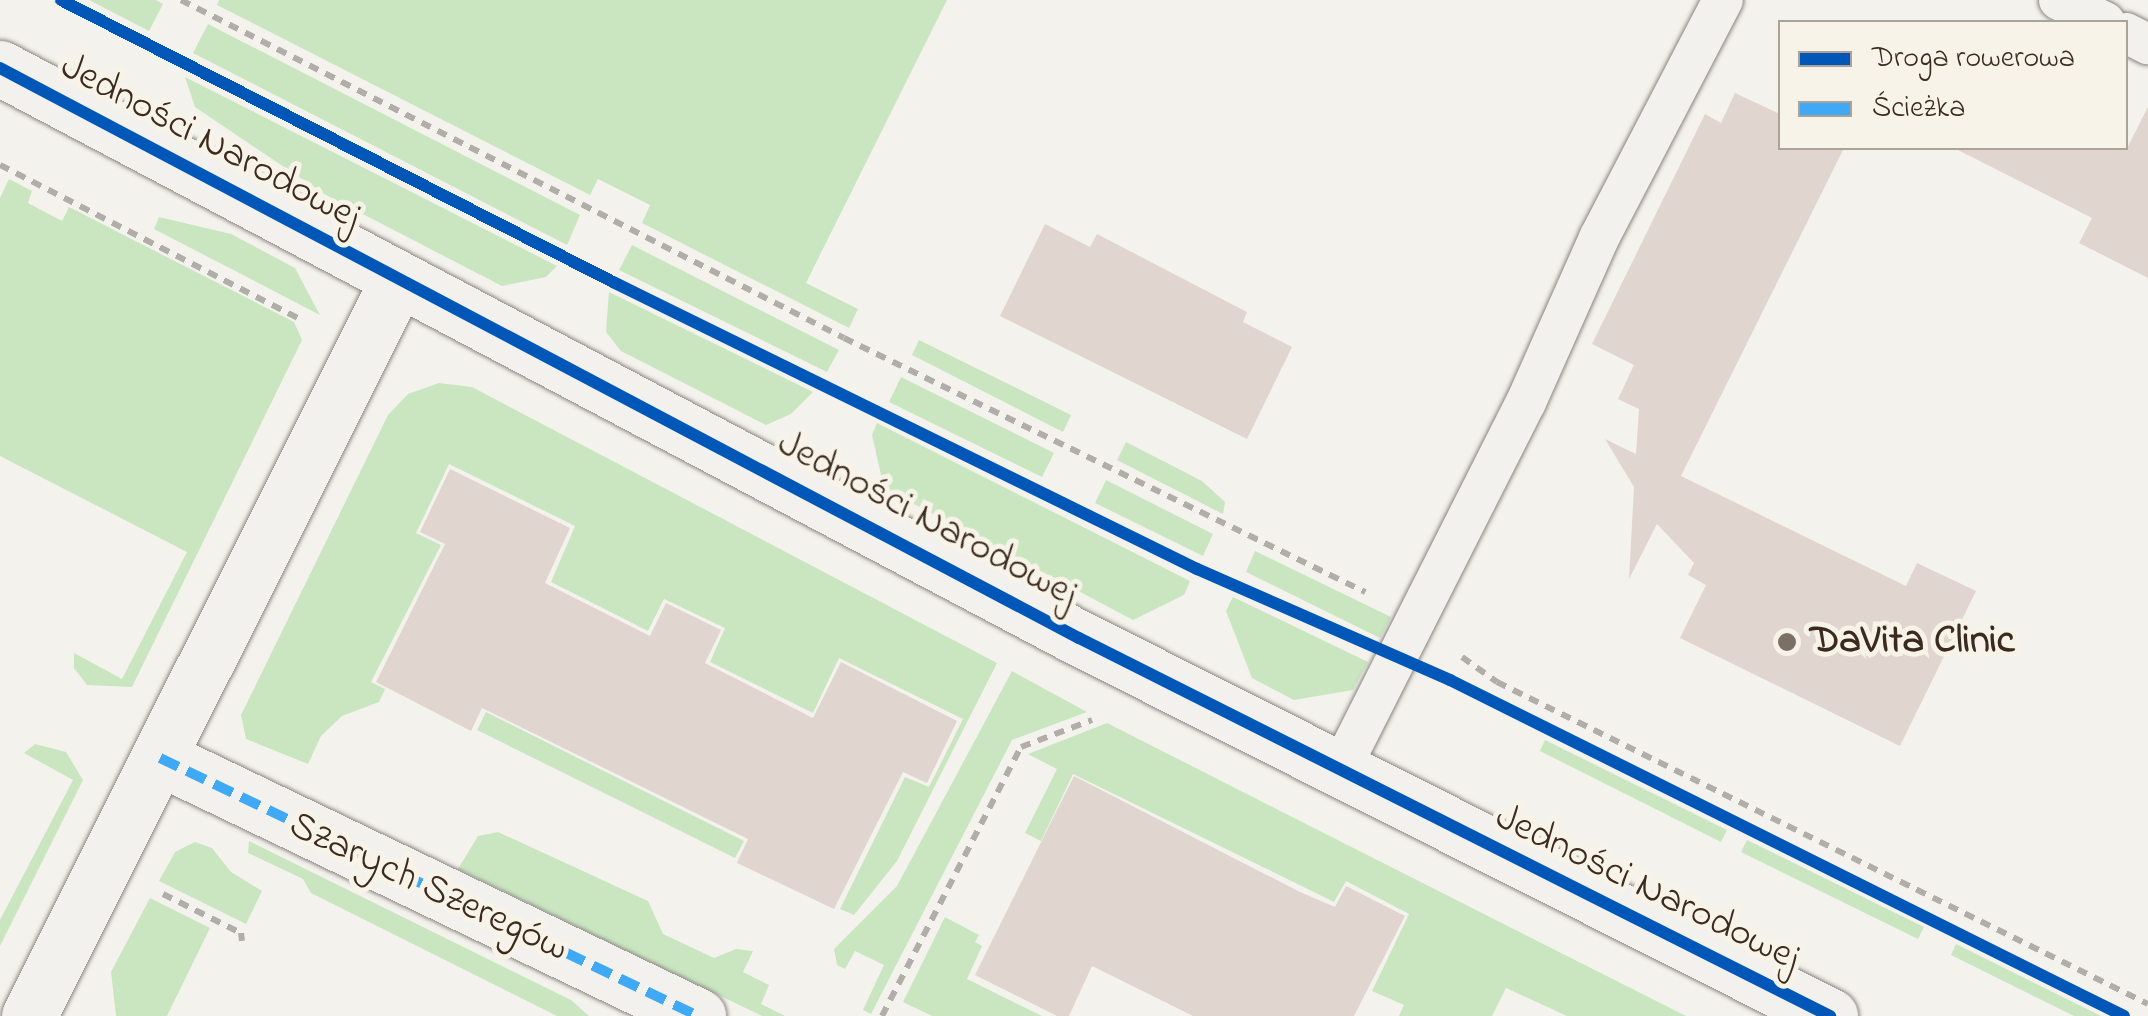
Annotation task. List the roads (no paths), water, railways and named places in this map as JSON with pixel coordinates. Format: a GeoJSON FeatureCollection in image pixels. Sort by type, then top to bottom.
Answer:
{"type":"FeatureCollection","features":[{"type":"Feature","properties":{"kind":"street","name":"Jedności Narodowej"},"geometry":{"type":"LineString","coordinates":[[0,68],[1339,772],[1830,1016]]}},
{"type":"Feature","properties":{"kind":"street"},"geometry":{"type":"LineString","coordinates":[[29,1016],[398,279]]}},
{"type":"Feature","properties":{"kind":"street","name":"Szarych Szeregów"},"geometry":{"type":"LineString","coordinates":[[160,758],[681,1012]]}},
{"type":"Feature","properties":{"kind":"lane"},"geometry":{"type":"LineString","coordinates":[[1339,772],[1526,402],[1599,238],[1724,0]]}},
{"type":"Feature","properties":{"kind":"lane"},"geometry":{"type":"LineString","coordinates":[[2060,0],[2101,20]]}},
{"type":"Feature","properties":{"kind":"place","name":"DaVita Clinic"},"geometry":{"type":"Point","coordinates":[1787,642]}}]}
